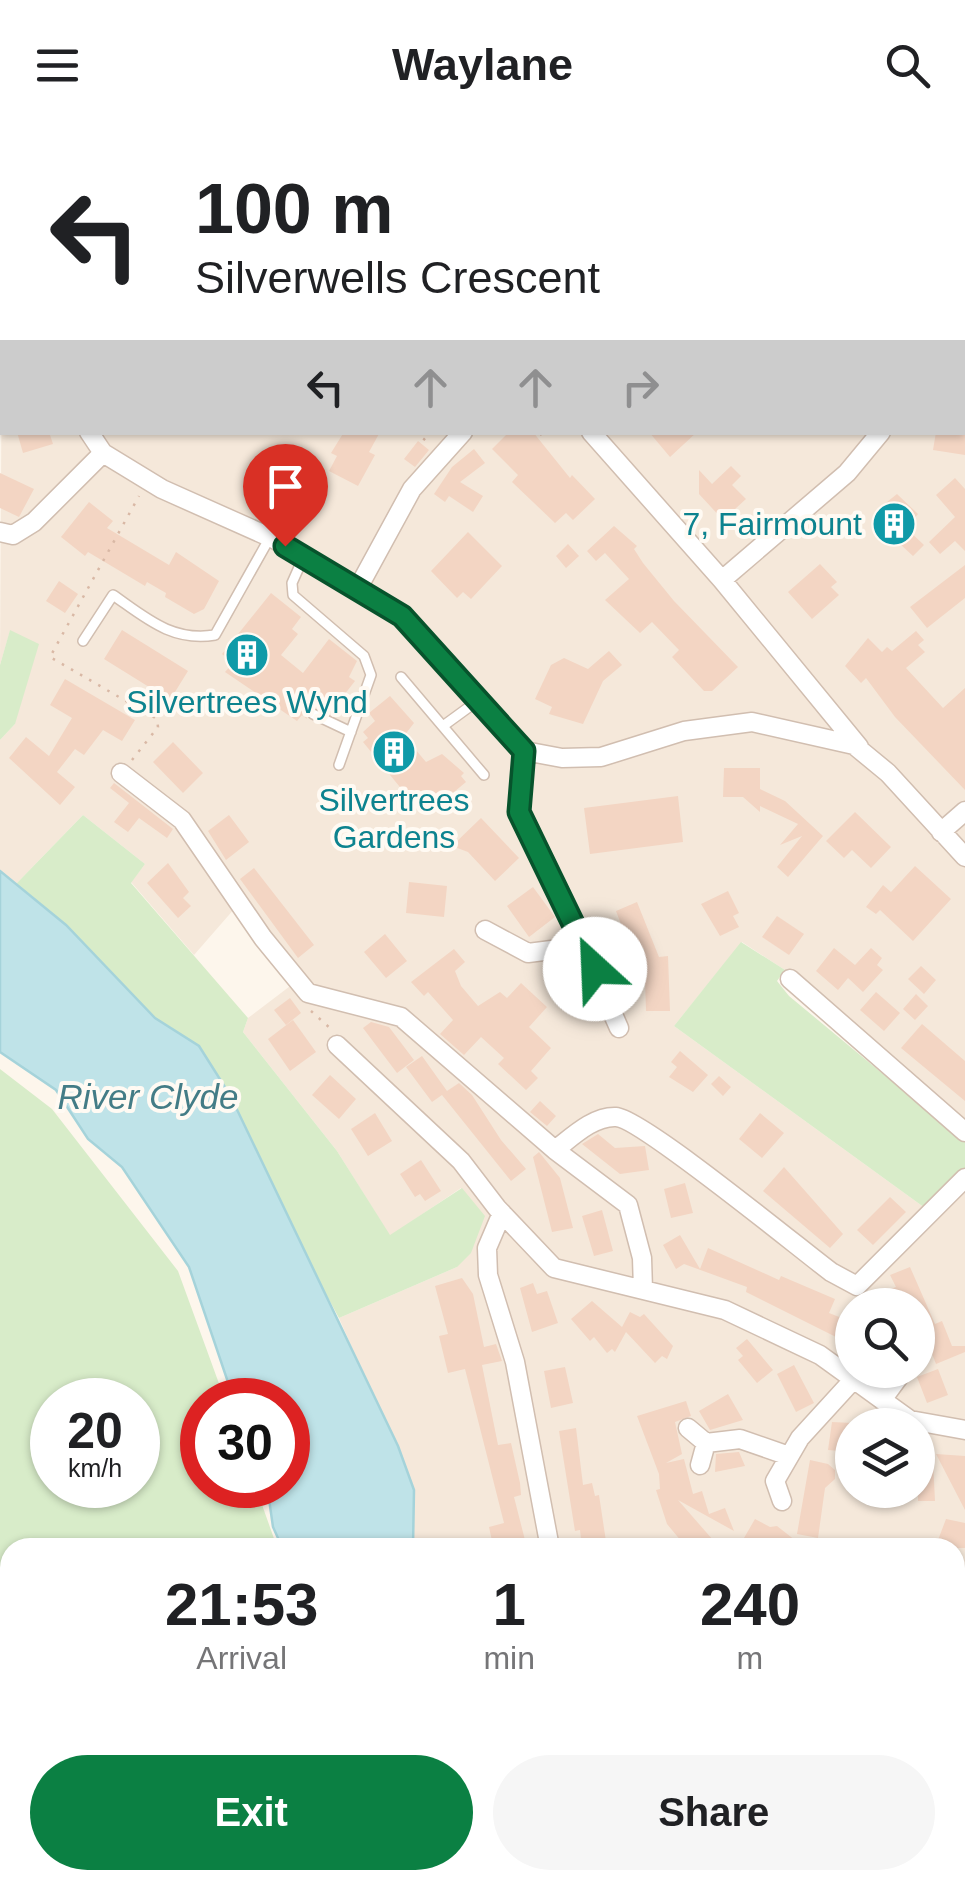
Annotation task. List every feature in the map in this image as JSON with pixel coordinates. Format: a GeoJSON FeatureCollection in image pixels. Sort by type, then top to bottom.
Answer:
{"type":"FeatureCollection","features":[{"type":"Feature","properties":{"kind":"street"},"geometry":{"type":"LineString","coordinates":[[91,435],[103,453],[147,480],[304,556],[402,616],[524,751],[562,758],[601,757],[684,732],[752,722],[859,747]]}},
{"type":"Feature","properties":{"kind":"street"},"geometry":{"type":"LineString","coordinates":[[358,588],[412,489],[459,435]]}},
{"type":"Feature","properties":{"kind":"street"},"geometry":{"type":"LineString","coordinates":[[594,435],[722,580],[859,747],[965,857]]}},
{"type":"Feature","properties":{"kind":"street"},"geometry":{"type":"LineString","coordinates":[[722,580],[846,473],[878,435]]}},
{"type":"Feature","properties":{"kind":"street"},"geometry":{"type":"LineString","coordinates":[[0,532],[12,535],[34,522],[103,453]]}},
{"type":"Feature","properties":{"kind":"street"},"geometry":{"type":"LineString","coordinates":[[524,751],[519,812],[618,1028]]}},
{"type":"Feature","properties":{"kind":"street"},"geometry":{"type":"LineString","coordinates":[[121,772],[182,820],[262,938],[308,993],[401,1017],[555,1150],[628,1205],[642,1258],[643,1289]]}},
{"type":"Feature","properties":{"kind":"street"},"geometry":{"type":"LineString","coordinates":[[941,832],[965,811]]}},
{"type":"Feature","properties":{"kind":"street"},"geometry":{"type":"LineString","coordinates":[[485,930],[528,953],[583,946]]}},
{"type":"Feature","properties":{"kind":"street"},"geometry":{"type":"LineString","coordinates":[[790,979],[965,1132]]}},
{"type":"Feature","properties":{"kind":"street"},"geometry":{"type":"LineString","coordinates":[[337,1045],[461,1161],[502,1213],[554,1268],[725,1310],[820,1355],[835,1366]]}},
{"type":"Feature","properties":{"kind":"street"},"geometry":{"type":"LineString","coordinates":[[555,1150],[602,1118],[621,1117],[673,1149],[848,1284],[858,1286],[965,1178]]}},
{"type":"Feature","properties":{"kind":"street"},"geometry":{"type":"LineString","coordinates":[[502,1213],[487,1248],[488,1275],[515,1362],[548,1538]]}},
{"type":"Feature","properties":{"kind":"street"},"geometry":{"type":"LineString","coordinates":[[782,1501],[775,1480],[800,1438],[846,1388]]}},
{"type":"Feature","properties":{"kind":"street"},"geometry":{"type":"LineString","coordinates":[[865,1388],[910,1420],[965,1430]]}},
{"type":"Feature","properties":{"kind":"street"},"geometry":{"type":"LineString","coordinates":[[882,1400],[891,1388]]}},
{"type":"Feature","properties":{"kind":"street"},"geometry":{"type":"LineString","coordinates":[[688,1428],[706,1442],[740,1440],[790,1456]]}},
{"type":"Feature","properties":{"kind":"street"},"geometry":{"type":"LineString","coordinates":[[700,1465],[706,1442]]}},
{"type":"Feature","properties":{"kind":"street"},"geometry":{"type":"LineString","coordinates":[[965,1697],[965,1752]]}},
{"type":"Feature","properties":{"kind":"lane"},"geometry":{"type":"LineString","coordinates":[[83,641],[112,594],[165,632],[198,638],[215,635],[269,539]]}},
{"type":"Feature","properties":{"kind":"lane"},"geometry":{"type":"LineString","coordinates":[[304,556],[292,583],[293,595],[364,656],[371,675],[339,765]]}},
{"type":"Feature","properties":{"kind":"lane"},"geometry":{"type":"LineString","coordinates":[[401,678],[484,774]]}},
{"type":"Feature","properties":{"kind":"lane"},"geometry":{"type":"LineString","coordinates":[[443,726],[476,702]]}},
{"type":"Feature","properties":{"kind":"lane"},"geometry":{"type":"LineString","coordinates":[[313,714],[326,724],[351,732]]}},
{"type":"Feature","properties":{"kind":"path"},"geometry":{"type":"LineString","coordinates":[[121,772],[158,727],[157,719],[50,657],[147,480]]}},
{"type":"Feature","properties":{"kind":"path"},"geometry":{"type":"LineString","coordinates":[[300,1000],[342,1040],[337,1045]]}},
{"type":"Feature","properties":{"kind":"shaded area"},"geometry":{"type":"Polygon","coordinates":[[[1,435],[965,435],[965,1121],[797,978],[742,942],[674,1026],[925,1208],[965,1189],[965,1538],[413,1538],[414,1490],[339,1318],[457,1267],[461,1188],[390,1236],[337,1151],[243,1032],[248,1018],[302,977],[242,900],[194,955],[131,882],[145,864],[83,815],[16,884],[0,871],[0,740],[15,724],[10,631],[0,665],[1,435]]]}},
{"type":"Feature","properties":{"kind":"green space"},"geometry":{"type":"Polygon","coordinates":[[[10,630],[39,644],[15,724],[0,740],[0,665],[10,630]]]}},
{"type":"Feature","properties":{"kind":"green space"},"geometry":{"type":"Polygon","coordinates":[[[83,815],[145,864],[131,883],[248,1018],[243,1032],[337,1151],[390,1235],[462,1188],[485,1216],[471,1253],[457,1267],[339,1318],[295,1237],[230,1095],[199,1046],[155,1018],[66,925],[16,884],[83,815]]]}},
{"type":"Feature","properties":{"kind":"green space"},"geometry":{"type":"Polygon","coordinates":[[[741,942],[785,970],[777,981],[789,996],[965,1142],[965,1173],[925,1208],[674,1026],[741,942]]]}},
{"type":"Feature","properties":{"kind":"green space"},"geometry":{"type":"Polygon","coordinates":[[[0,1069],[52,1109],[178,1271],[217,1378],[180,1378],[180,1508],[263,1508],[274,1538],[0,1538],[0,1069]]]}},
{"type":"Feature","properties":{"kind":"water","name":"River Clyde"},"geometry":{"type":"Polygon","coordinates":[[[0,871],[66,925],[155,1018],[199,1046],[230,1095],[398,1446],[414,1490],[413,1538],[278,1538],[270,1508],[310,1508],[310,1378],[227,1378],[189,1267],[122,1167],[88,1139],[56,1090],[0,1052],[0,871]]]}},
{"type":"Feature","properties":{"kind":"building"},"geometry":{"type":"Polygon","coordinates":[[[18,435],[50,435],[53,444],[23,453],[18,435]]]}},
{"type":"Feature","properties":{"kind":"building"},"geometry":{"type":"Polygon","coordinates":[[[342,435],[378,435],[369,452],[375,455],[358,486],[329,471],[337,456],[331,453],[342,435]]]}},
{"type":"Feature","properties":{"kind":"building"},"geometry":{"type":"Polygon","coordinates":[[[506,435],[535,435],[570,478],[572,475],[595,499],[573,520],[566,513],[555,523],[512,482],[518,475],[492,449],[506,435]]]}},
{"type":"Feature","properties":{"kind":"building"},"geometry":{"type":"Polygon","coordinates":[[[652,435],[694,435],[670,457],[652,435]]]}},
{"type":"Feature","properties":{"kind":"building"},"geometry":{"type":"Polygon","coordinates":[[[936,435],[965,435],[965,455],[933,450],[936,435]]]}},
{"type":"Feature","properties":{"kind":"building"},"geometry":{"type":"Polygon","coordinates":[[[418,441],[429,450],[415,467],[404,459],[418,441]]]}},
{"type":"Feature","properties":{"kind":"building"},"geometry":{"type":"Polygon","coordinates":[[[474,449],[485,463],[460,482],[483,496],[473,512],[449,496],[445,502],[434,494],[452,467],[474,449]]]}},
{"type":"Feature","properties":{"kind":"building"},"geometry":{"type":"Polygon","coordinates":[[[731,466],[741,476],[732,485],[746,499],[723,520],[699,494],[699,470],[712,484],[731,466]]]}},
{"type":"Feature","properties":{"kind":"building"},"geometry":{"type":"Polygon","coordinates":[[[0,473],[34,489],[19,517],[0,508],[0,473]]]}},
{"type":"Feature","properties":{"kind":"building"},"geometry":{"type":"Polygon","coordinates":[[[955,478],[965,489],[965,551],[955,541],[940,554],[929,542],[955,517],[936,495],[955,478]]]}},
{"type":"Feature","properties":{"kind":"building","name":"7, Fairmount"},"geometry":{"type":"Polygon","coordinates":[[[897,494],[918,514],[906,528],[924,545],[913,556],[874,520],[877,510],[897,494]]]}},
{"type":"Feature","properties":{"kind":"building"},"geometry":{"type":"Polygon","coordinates":[[[89,502],[113,521],[107,528],[169,565],[176,552],[219,581],[204,609],[194,614],[147,582],[145,586],[88,552],[85,556],[61,537],[89,502]]]}},
{"type":"Feature","properties":{"kind":"building"},"geometry":{"type":"Polygon","coordinates":[[[614,526],[637,546],[634,549],[643,563],[674,601],[738,667],[712,691],[704,691],[672,657],[679,650],[652,622],[640,633],[605,600],[629,579],[605,553],[596,561],[587,551],[614,526]]]}},
{"type":"Feature","properties":{"kind":"building"},"geometry":{"type":"Polygon","coordinates":[[[468,532],[502,566],[471,599],[463,592],[457,598],[431,571],[468,532]]]}},
{"type":"Feature","properties":{"kind":"building"},"geometry":{"type":"Polygon","coordinates":[[[568,544],[579,556],[566,568],[556,556],[568,544]]]}},
{"type":"Feature","properties":{"kind":"building"},"geometry":{"type":"Polygon","coordinates":[[[820,564],[837,582],[831,587],[839,595],[812,619],[788,592],[820,564]]]}},
{"type":"Feature","properties":{"kind":"building"},"geometry":{"type":"Polygon","coordinates":[[[965,565],[965,598],[927,628],[910,607],[965,565]]]}},
{"type":"Feature","properties":{"kind":"building"},"geometry":{"type":"Polygon","coordinates":[[[59,581],[78,594],[65,613],[46,601],[59,581]]]}},
{"type":"Feature","properties":{"kind":"building","name":"Silvertrees Wynd"},"geometry":{"type":"Polygon","coordinates":[[[271,593],[301,617],[292,629],[298,634],[281,655],[303,673],[329,639],[357,661],[349,677],[355,681],[330,713],[320,705],[311,706],[305,711],[307,719],[302,715],[297,721],[225,672],[233,663],[222,654],[271,593]]]}},
{"type":"Feature","properties":{"kind":"building"},"geometry":{"type":"Polygon","coordinates":[[[122,630],[188,671],[170,700],[104,659],[122,630]]]}},
{"type":"Feature","properties":{"kind":"building"},"geometry":{"type":"Polygon","coordinates":[[[916,631],[924,640],[918,645],[925,652],[906,668],[943,708],[965,688],[965,790],[895,717],[866,678],[861,683],[845,666],[868,638],[882,652],[887,647],[892,651],[916,631]]]}},
{"type":"Feature","properties":{"kind":"building"},"geometry":{"type":"Polygon","coordinates":[[[609,651],[622,665],[603,681],[583,724],[549,714],[552,707],[535,699],[551,665],[564,658],[588,669],[609,651]]]}},
{"type":"Feature","properties":{"kind":"building"},"geometry":{"type":"Polygon","coordinates":[[[65,679],[135,720],[122,741],[103,730],[84,755],[75,749],[57,772],[75,787],[60,805],[9,758],[26,737],[49,756],[72,718],[50,705],[65,679]]]}},
{"type":"Feature","properties":{"kind":"building","name":"Silvertrees Gardens"},"geometry":{"type":"Polygon","coordinates":[[[390,696],[414,723],[404,736],[426,762],[442,754],[464,773],[461,776],[466,782],[442,802],[436,794],[423,805],[418,799],[413,803],[363,742],[368,738],[363,732],[375,721],[369,713],[390,696]]]}},
{"type":"Feature","properties":{"kind":"building"},"geometry":{"type":"Polygon","coordinates":[[[173,742],[203,773],[183,793],[153,762],[173,742]]]}},
{"type":"Feature","properties":{"kind":"building"},"geometry":{"type":"Polygon","coordinates":[[[724,768],[760,768],[760,789],[785,801],[823,836],[788,877],[777,867],[802,836],[780,845],[798,824],[760,806],[760,812],[743,797],[723,797],[724,768]]]}},
{"type":"Feature","properties":{"kind":"building"},"geometry":{"type":"Polygon","coordinates":[[[114,783],[173,829],[167,838],[139,818],[128,832],[114,822],[129,803],[110,788],[114,783]]]}},
{"type":"Feature","properties":{"kind":"building"},"geometry":{"type":"Polygon","coordinates":[[[678,796],[683,842],[590,854],[584,808],[678,796]]]}},
{"type":"Feature","properties":{"kind":"building"},"geometry":{"type":"Polygon","coordinates":[[[855,812],[891,847],[871,868],[852,850],[844,858],[826,841],[855,812]]]}},
{"type":"Feature","properties":{"kind":"building"},"geometry":{"type":"Polygon","coordinates":[[[229,815],[249,842],[226,860],[208,831],[229,815]]]}},
{"type":"Feature","properties":{"kind":"building"},"geometry":{"type":"Polygon","coordinates":[[[481,818],[519,858],[495,881],[468,852],[452,846],[481,818]]]}},
{"type":"Feature","properties":{"kind":"building"},"geometry":{"type":"Polygon","coordinates":[[[168,863],[189,892],[183,898],[191,906],[178,918],[147,883],[168,863]]]}},
{"type":"Feature","properties":{"kind":"building"},"geometry":{"type":"Polygon","coordinates":[[[915,866],[951,899],[913,941],[880,910],[876,914],[866,907],[883,885],[891,892],[915,866]]]}},
{"type":"Feature","properties":{"kind":"building"},"geometry":{"type":"Polygon","coordinates":[[[254,868],[314,945],[298,958],[240,879],[254,868]]]}},
{"type":"Feature","properties":{"kind":"building"},"geometry":{"type":"Polygon","coordinates":[[[409,882],[447,886],[444,917],[406,913],[409,882]]]}},
{"type":"Feature","properties":{"kind":"building"},"geometry":{"type":"Polygon","coordinates":[[[533,887],[555,917],[529,937],[507,906],[533,887]]]}},
{"type":"Feature","properties":{"kind":"building"},"geometry":{"type":"Polygon","coordinates":[[[728,891],[739,913],[733,916],[739,927],[720,936],[701,904],[728,891]]]}},
{"type":"Feature","properties":{"kind":"building"},"geometry":{"type":"Polygon","coordinates":[[[637,902],[659,957],[668,956],[670,1011],[646,1011],[644,948],[627,955],[619,935],[624,932],[616,911],[637,902]]]}},
{"type":"Feature","properties":{"kind":"building"},"geometry":{"type":"Polygon","coordinates":[[[777,916],[804,934],[789,955],[762,937],[777,916]]]}},
{"type":"Feature","properties":{"kind":"building"},"geometry":{"type":"Polygon","coordinates":[[[385,934],[407,961],[386,978],[364,952],[385,934]]]}},
{"type":"Feature","properties":{"kind":"building"},"geometry":{"type":"Polygon","coordinates":[[[834,948],[855,965],[871,948],[882,958],[877,965],[883,970],[863,992],[848,978],[838,990],[816,971],[834,948]]]}},
{"type":"Feature","properties":{"kind":"building"},"geometry":{"type":"Polygon","coordinates":[[[454,949],[465,962],[455,971],[461,986],[478,1006],[500,992],[507,998],[521,983],[547,1007],[529,1027],[551,1048],[531,1071],[538,1078],[526,1090],[498,1064],[504,1058],[481,1037],[464,1055],[440,1034],[453,1020],[428,992],[424,996],[411,982],[454,949]]]}},
{"type":"Feature","properties":{"kind":"building"},"geometry":{"type":"Polygon","coordinates":[[[921,966],[936,980],[924,994],[908,979],[921,966]]]}},
{"type":"Feature","properties":{"kind":"building"},"geometry":{"type":"Polygon","coordinates":[[[876,992],[900,1013],[884,1031],[860,1010],[876,992]]]}},
{"type":"Feature","properties":{"kind":"building"},"geometry":{"type":"Polygon","coordinates":[[[916,994],[928,1006],[915,1020],[903,1009],[916,994]]]}},
{"type":"Feature","properties":{"kind":"building"},"geometry":{"type":"Polygon","coordinates":[[[290,998],[301,1013],[286,1025],[274,1010],[290,998]]]}},
{"type":"Feature","properties":{"kind":"building"},"geometry":{"type":"Polygon","coordinates":[[[293,1020],[316,1052],[290,1071],[268,1039],[293,1020]]]}},
{"type":"Feature","properties":{"kind":"building"},"geometry":{"type":"Polygon","coordinates":[[[371,1022],[389,1027],[414,1060],[397,1073],[363,1028],[371,1022]]]}},
{"type":"Feature","properties":{"kind":"building"},"geometry":{"type":"Polygon","coordinates":[[[922,1024],[965,1061],[965,1101],[901,1048],[922,1024]]]}},
{"type":"Feature","properties":{"kind":"building"},"geometry":{"type":"Polygon","coordinates":[[[680,1051],[708,1075],[693,1092],[669,1077],[677,1067],[671,1062],[680,1051]]]}},
{"type":"Feature","properties":{"kind":"building"},"geometry":{"type":"Polygon","coordinates":[[[422,1056],[447,1091],[459,1083],[472,1095],[501,1140],[526,1169],[511,1181],[442,1095],[432,1102],[406,1067],[422,1056]]]}},
{"type":"Feature","properties":{"kind":"building"},"geometry":{"type":"Polygon","coordinates":[[[330,1075],[356,1099],[339,1119],[312,1095],[330,1075]]]}},
{"type":"Feature","properties":{"kind":"building"},"geometry":{"type":"Polygon","coordinates":[[[719,1076],[731,1087],[723,1096],[711,1084],[719,1076]]]}},
{"type":"Feature","properties":{"kind":"building"},"geometry":{"type":"Polygon","coordinates":[[[540,1101],[556,1116],[547,1126],[530,1112],[540,1101]]]}},
{"type":"Feature","properties":{"kind":"building"},"geometry":{"type":"Polygon","coordinates":[[[375,1113],[392,1141],[368,1156],[351,1129],[375,1113]]]}},
{"type":"Feature","properties":{"kind":"building"},"geometry":{"type":"Polygon","coordinates":[[[760,1113],[784,1133],[762,1158],[739,1139],[760,1113]]]}},
{"type":"Feature","properties":{"kind":"building"},"geometry":{"type":"Polygon","coordinates":[[[598,1134],[615,1148],[645,1146],[649,1170],[620,1174],[582,1144],[598,1134]]]}},
{"type":"Feature","properties":{"kind":"building"},"geometry":{"type":"Polygon","coordinates":[[[539,1152],[560,1178],[573,1228],[552,1232],[533,1157],[539,1152]]]}},
{"type":"Feature","properties":{"kind":"building"},"geometry":{"type":"Polygon","coordinates":[[[421,1160],[441,1191],[425,1201],[420,1194],[415,1197],[400,1174],[421,1160]]]}},
{"type":"Feature","properties":{"kind":"building"},"geometry":{"type":"Polygon","coordinates":[[[784,1167],[843,1234],[830,1248],[763,1191],[784,1167]]]}},
{"type":"Feature","properties":{"kind":"building"},"geometry":{"type":"Polygon","coordinates":[[[685,1183],[693,1213],[671,1218],[664,1189],[685,1183]]]}},
{"type":"Feature","properties":{"kind":"building"},"geometry":{"type":"Polygon","coordinates":[[[890,1197],[906,1212],[873,1245],[857,1230],[890,1197]]]}},
{"type":"Feature","properties":{"kind":"building"},"geometry":{"type":"Polygon","coordinates":[[[602,1210],[613,1251],[594,1256],[582,1216],[602,1210]]]}},
{"type":"Feature","properties":{"kind":"building"},"geometry":{"type":"Polygon","coordinates":[[[680,1235],[700,1269],[708,1248],[779,1280],[781,1276],[835,1299],[829,1313],[835,1315],[835,1336],[746,1292],[747,1287],[684,1264],[676,1269],[663,1245],[680,1235]]]}},
{"type":"Feature","properties":{"kind":"building"},"geometry":{"type":"Polygon","coordinates":[[[910,1267],[919,1288],[894,1288],[890,1275],[910,1267]]]}},
{"type":"Feature","properties":{"kind":"building"},"geometry":{"type":"Polygon","coordinates":[[[462,1278],[473,1294],[484,1347],[496,1344],[502,1361],[482,1365],[498,1445],[511,1443],[521,1495],[514,1497],[524,1538],[491,1538],[489,1527],[504,1523],[465,1369],[448,1373],[439,1336],[448,1334],[435,1286],[462,1278]]]}},
{"type":"Feature","properties":{"kind":"building"},"geometry":{"type":"Polygon","coordinates":[[[533,1283],[537,1294],[547,1291],[558,1323],[532,1332],[520,1288],[533,1283]]]}},
{"type":"Feature","properties":{"kind":"building"},"geometry":{"type":"Polygon","coordinates":[[[592,1301],[622,1327],[630,1312],[640,1317],[644,1314],[673,1346],[667,1359],[662,1356],[655,1363],[626,1332],[615,1352],[612,1349],[607,1353],[594,1337],[590,1341],[571,1319],[592,1301]]]}},
{"type":"Feature","properties":{"kind":"building"},"geometry":{"type":"Polygon","coordinates":[[[942,1321],[952,1346],[965,1346],[965,1352],[936,1364],[935,1324],[942,1321]]]}},
{"type":"Feature","properties":{"kind":"building"},"geometry":{"type":"Polygon","coordinates":[[[747,1339],[773,1370],[757,1383],[738,1360],[743,1356],[736,1348],[747,1339]]]}},
{"type":"Feature","properties":{"kind":"building"},"geometry":{"type":"Polygon","coordinates":[[[794,1365],[814,1403],[796,1412],[777,1374],[794,1365]]]}},
{"type":"Feature","properties":{"kind":"building"},"geometry":{"type":"Polygon","coordinates":[[[565,1367],[573,1403],[551,1408],[544,1371],[565,1367]]]}},
{"type":"Feature","properties":{"kind":"building"},"geometry":{"type":"Polygon","coordinates":[[[938,1369],[948,1395],[927,1403],[921,1388],[935,1388],[938,1369]]]}},
{"type":"Feature","properties":{"kind":"building"},"geometry":{"type":"Polygon","coordinates":[[[728,1394],[743,1420],[710,1430],[699,1411],[728,1394]]]}},
{"type":"Feature","properties":{"kind":"building"},"geometry":{"type":"Polygon","coordinates":[[[686,1401],[691,1416],[675,1422],[682,1454],[666,1463],[684,1459],[693,1494],[702,1491],[709,1514],[725,1508],[734,1531],[678,1500],[711,1538],[679,1538],[667,1524],[656,1490],[660,1489],[659,1474],[637,1416],[686,1401]]]}},
{"type":"Feature","properties":{"kind":"building"},"geometry":{"type":"Polygon","coordinates":[[[832,1422],[835,1422],[835,1451],[828,1450],[832,1422]]]}},
{"type":"Feature","properties":{"kind":"building"},"geometry":{"type":"Polygon","coordinates":[[[576,1428],[583,1485],[592,1483],[595,1496],[599,1495],[605,1538],[581,1538],[580,1530],[575,1531],[559,1431],[576,1428]]]}},
{"type":"Feature","properties":{"kind":"building"},"geometry":{"type":"Polygon","coordinates":[[[739,1452],[745,1466],[715,1472],[716,1454],[739,1452]]]}},
{"type":"Feature","properties":{"kind":"building"},"geometry":{"type":"Polygon","coordinates":[[[936,1454],[965,1456],[965,1510],[936,1454]]]}},
{"type":"Feature","properties":{"kind":"building"},"geometry":{"type":"Polygon","coordinates":[[[810,1460],[828,1464],[835,1470],[835,1479],[825,1488],[818,1538],[797,1534],[810,1460]]]}},
{"type":"Feature","properties":{"kind":"building"},"geometry":{"type":"Polygon","coordinates":[[[755,1519],[770,1527],[777,1526],[792,1538],[744,1538],[755,1519]]]}},
{"type":"Feature","properties":{"kind":"building"},"geometry":{"type":"Polygon","coordinates":[[[946,1519],[965,1523],[965,1538],[939,1538],[946,1519]]]}},
{"type":"Feature","properties":{"kind":"place","name":"7, Fairmount"},"geometry":{"type":"Point","coordinates":[894,524]}},
{"type":"Feature","properties":{"kind":"place","name":"Silvertrees Wynd"},"geometry":{"type":"Point","coordinates":[247,655]}},
{"type":"Feature","properties":{"kind":"place","name":"Silvertrees Gardens"},"geometry":{"type":"Point","coordinates":[394,752]}},
{"type":"Feature","properties":{"kind":"route"},"geometry":{"type":"LineString","coordinates":[[285,546],[402,616],[524,751],[519,812],[595,969]]}}]}
